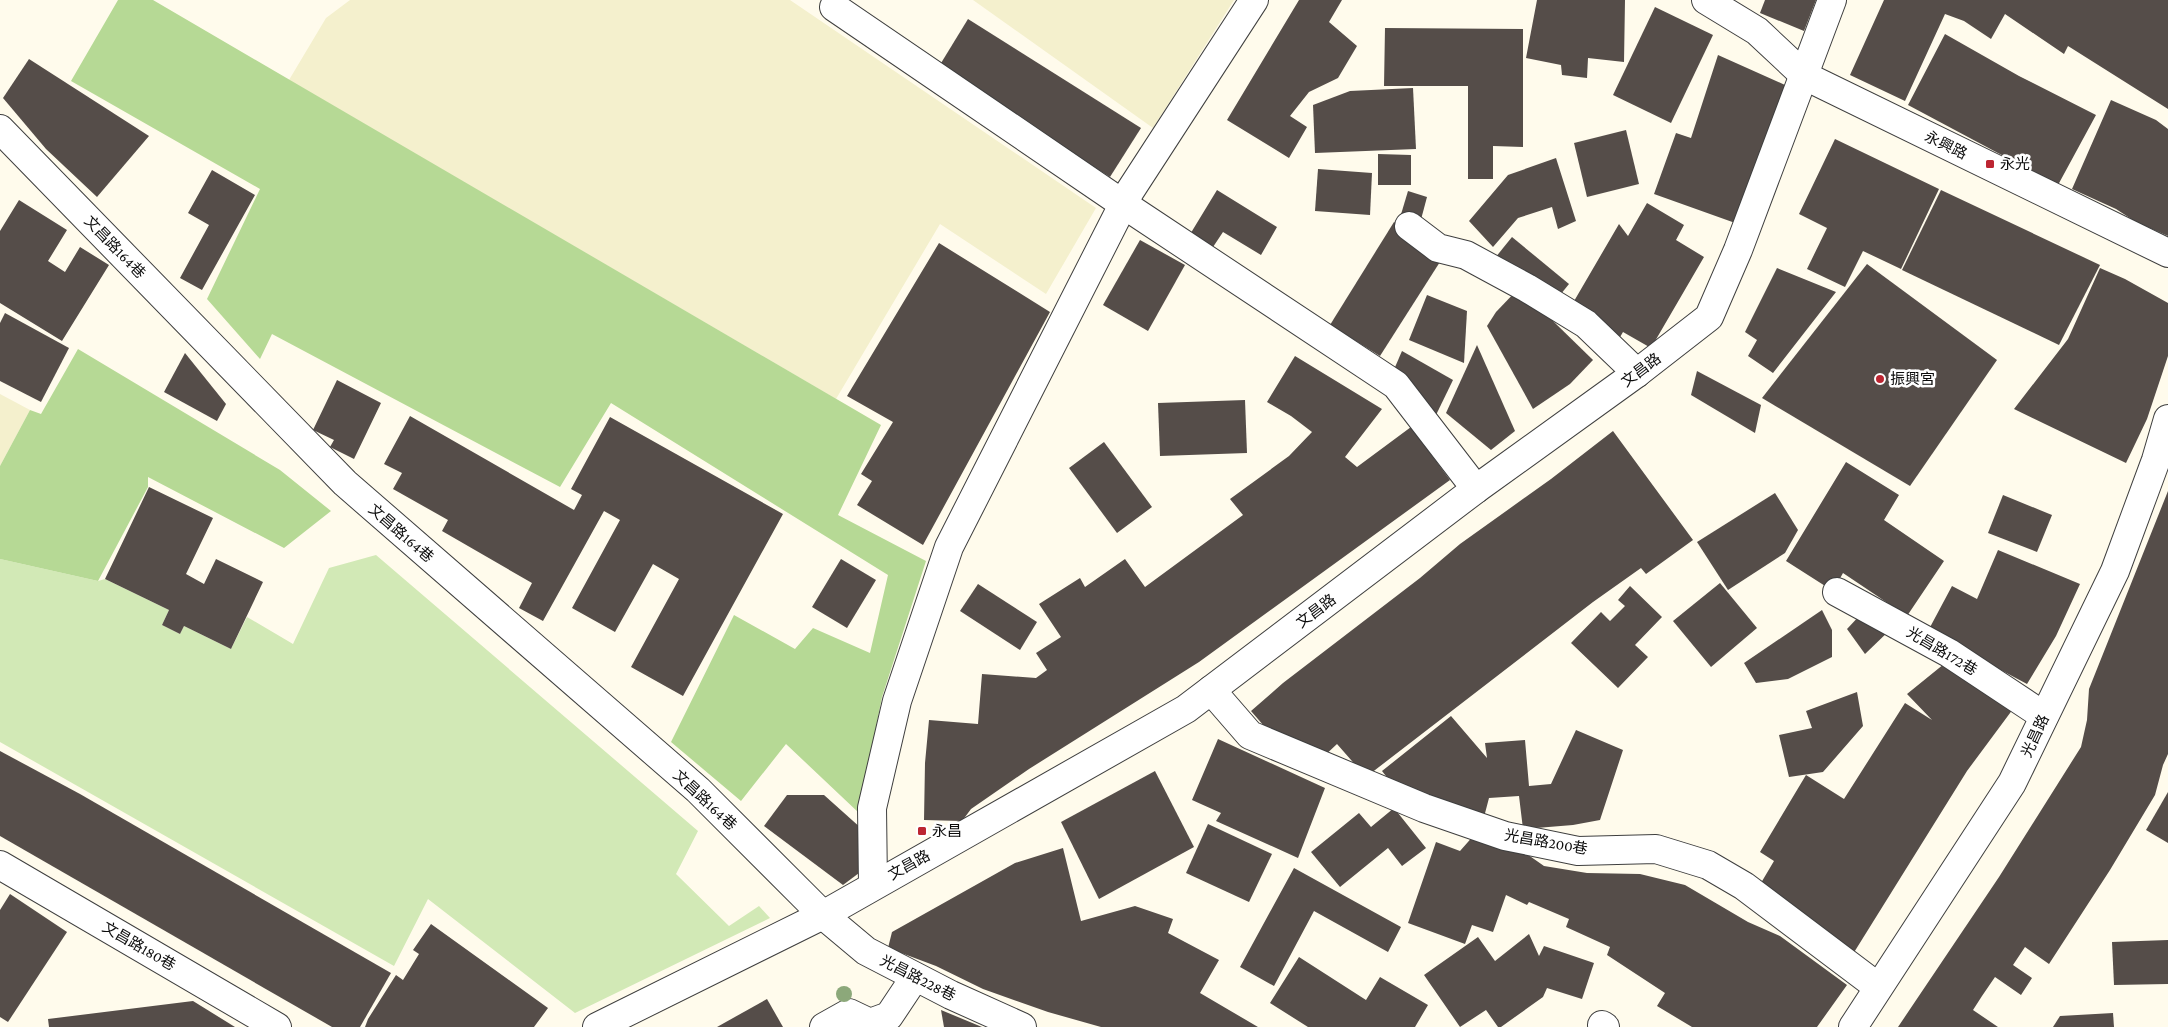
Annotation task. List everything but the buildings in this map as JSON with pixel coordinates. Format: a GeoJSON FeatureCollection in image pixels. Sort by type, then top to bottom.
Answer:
{"type":"FeatureCollection","features":[{"type":"Feature","properties":{"kind":"street"},"geometry":{"type":"LineString","coordinates":[[873,885],[872,808],[897,701],[949,547],[1123,204],[1254,0]]}},
{"type":"Feature","properties":{"kind":"street","name":"永興路"},"geometry":{"type":"LineString","coordinates":[[1706,0],[1757,31],[1805,76],[2168,253]]}},
{"type":"Feature","properties":{"kind":"street","name":"文昌路"},"geometry":{"type":"LineString","coordinates":[[597,1027],[823,915],[1186,709],[1476,490],[1637,373],[1709,317],[1738,250],[1832,0]]}},
{"type":"Feature","properties":{"kind":"street"},"geometry":{"type":"LineString","coordinates":[[834,7],[1123,204],[1396,385],[1476,490]]}},
{"type":"Feature","properties":{"kind":"street","name":"文昌路164巷"},"geometry":{"type":"LineString","coordinates":[[0,129],[345,483],[698,790],[823,915]]}},
{"type":"Feature","properties":{"kind":"street"},"geometry":{"type":"LineString","coordinates":[[1409,226],[1438,248],[1466,255],[1586,324],[1637,373]]}},
{"type":"Feature","properties":{"kind":"street","name":"光昌路"},"geometry":{"type":"LineString","coordinates":[[1853,1027],[2012,783],[2114,571],[2156,460],[2168,419]]}},
{"type":"Feature","properties":{"kind":"street","name":"光昌路172巷"},"geometry":{"type":"LineString","coordinates":[[1837,592],[1949,653],[2044,716]]}},
{"type":"Feature","properties":{"kind":"street","name":"光昌路200巷"},"geometry":{"type":"LineString","coordinates":[[1211,690],[1250,735],[1424,808],[1505,836],[1578,851],[1656,849],[1708,865],[1744,886],[1878,987]]}},
{"type":"Feature","properties":{"kind":"street","name":"文昌路180巷"},"geometry":{"type":"LineString","coordinates":[[0,864],[277,1027]]}},
{"type":"Feature","properties":{"kind":"street","name":"光昌路228巷"},"geometry":{"type":"LineString","coordinates":[[823,915],[866,951],[915,977],[1022,1027]]}},
{"type":"Feature","properties":{"kind":"street"},"geometry":{"type":"LineString","coordinates":[[824,1027],[849,1013],[869,1025],[889,1016],[915,977]]}},
{"type":"Feature","properties":{"kind":"shaded area"},"geometry":{"type":"Polygon","coordinates":[[[350,0],[790,0],[1096,208],[1046,294],[940,224],[836,399],[289,80],[326,18],[350,0]]]}},
{"type":"Feature","properties":{"kind":"shaded area"},"geometry":{"type":"Polygon","coordinates":[[[973,0],[1234,0],[1153,128],[973,0]]]}},
{"type":"Feature","properties":{"kind":"shaded area"},"geometry":{"type":"Polygon","coordinates":[[[0,394],[30,410],[0,466],[0,394]]]}},
{"type":"Feature","properties":{"kind":"green space"},"geometry":{"type":"Polygon","coordinates":[[[118,0],[153,0],[881,425],[838,515],[926,561],[882,697],[859,813],[786,744],[741,801],[671,742],[734,615],[795,649],[813,628],[870,653],[888,575],[611,403],[560,487],[272,334],[260,359],[207,299],[260,189],[71,81],[118,0]]]}},
{"type":"Feature","properties":{"kind":"green space"},"geometry":{"type":"Polygon","coordinates":[[[78,349],[280,470],[331,511],[284,548],[148,477],[148,487],[98,581],[0,559],[0,466],[30,410],[41,414],[78,349]]]}},
{"type":"Feature","properties":{"kind":"green space"},"geometry":{"type":"Polygon","coordinates":[[[376,555],[698,831],[676,874],[729,926],[759,906],[770,918],[575,1013],[428,899],[394,966],[0,742],[0,559],[98,581],[105,579],[169,610],[162,625],[180,634],[184,626],[231,649],[247,617],[293,644],[329,568],[376,555]]]}},
{"type":"Feature","properties":{"kind":"place","name":"永光"},"geometry":{"type":"Point","coordinates":[1990,164]}},
{"type":"Feature","properties":{"kind":"place","name":"振興宮"},"geometry":{"type":"Point","coordinates":[1880,379]}},
{"type":"Feature","properties":{"kind":"place","name":"永昌"},"geometry":{"type":"Point","coordinates":[922,831]}}]}
